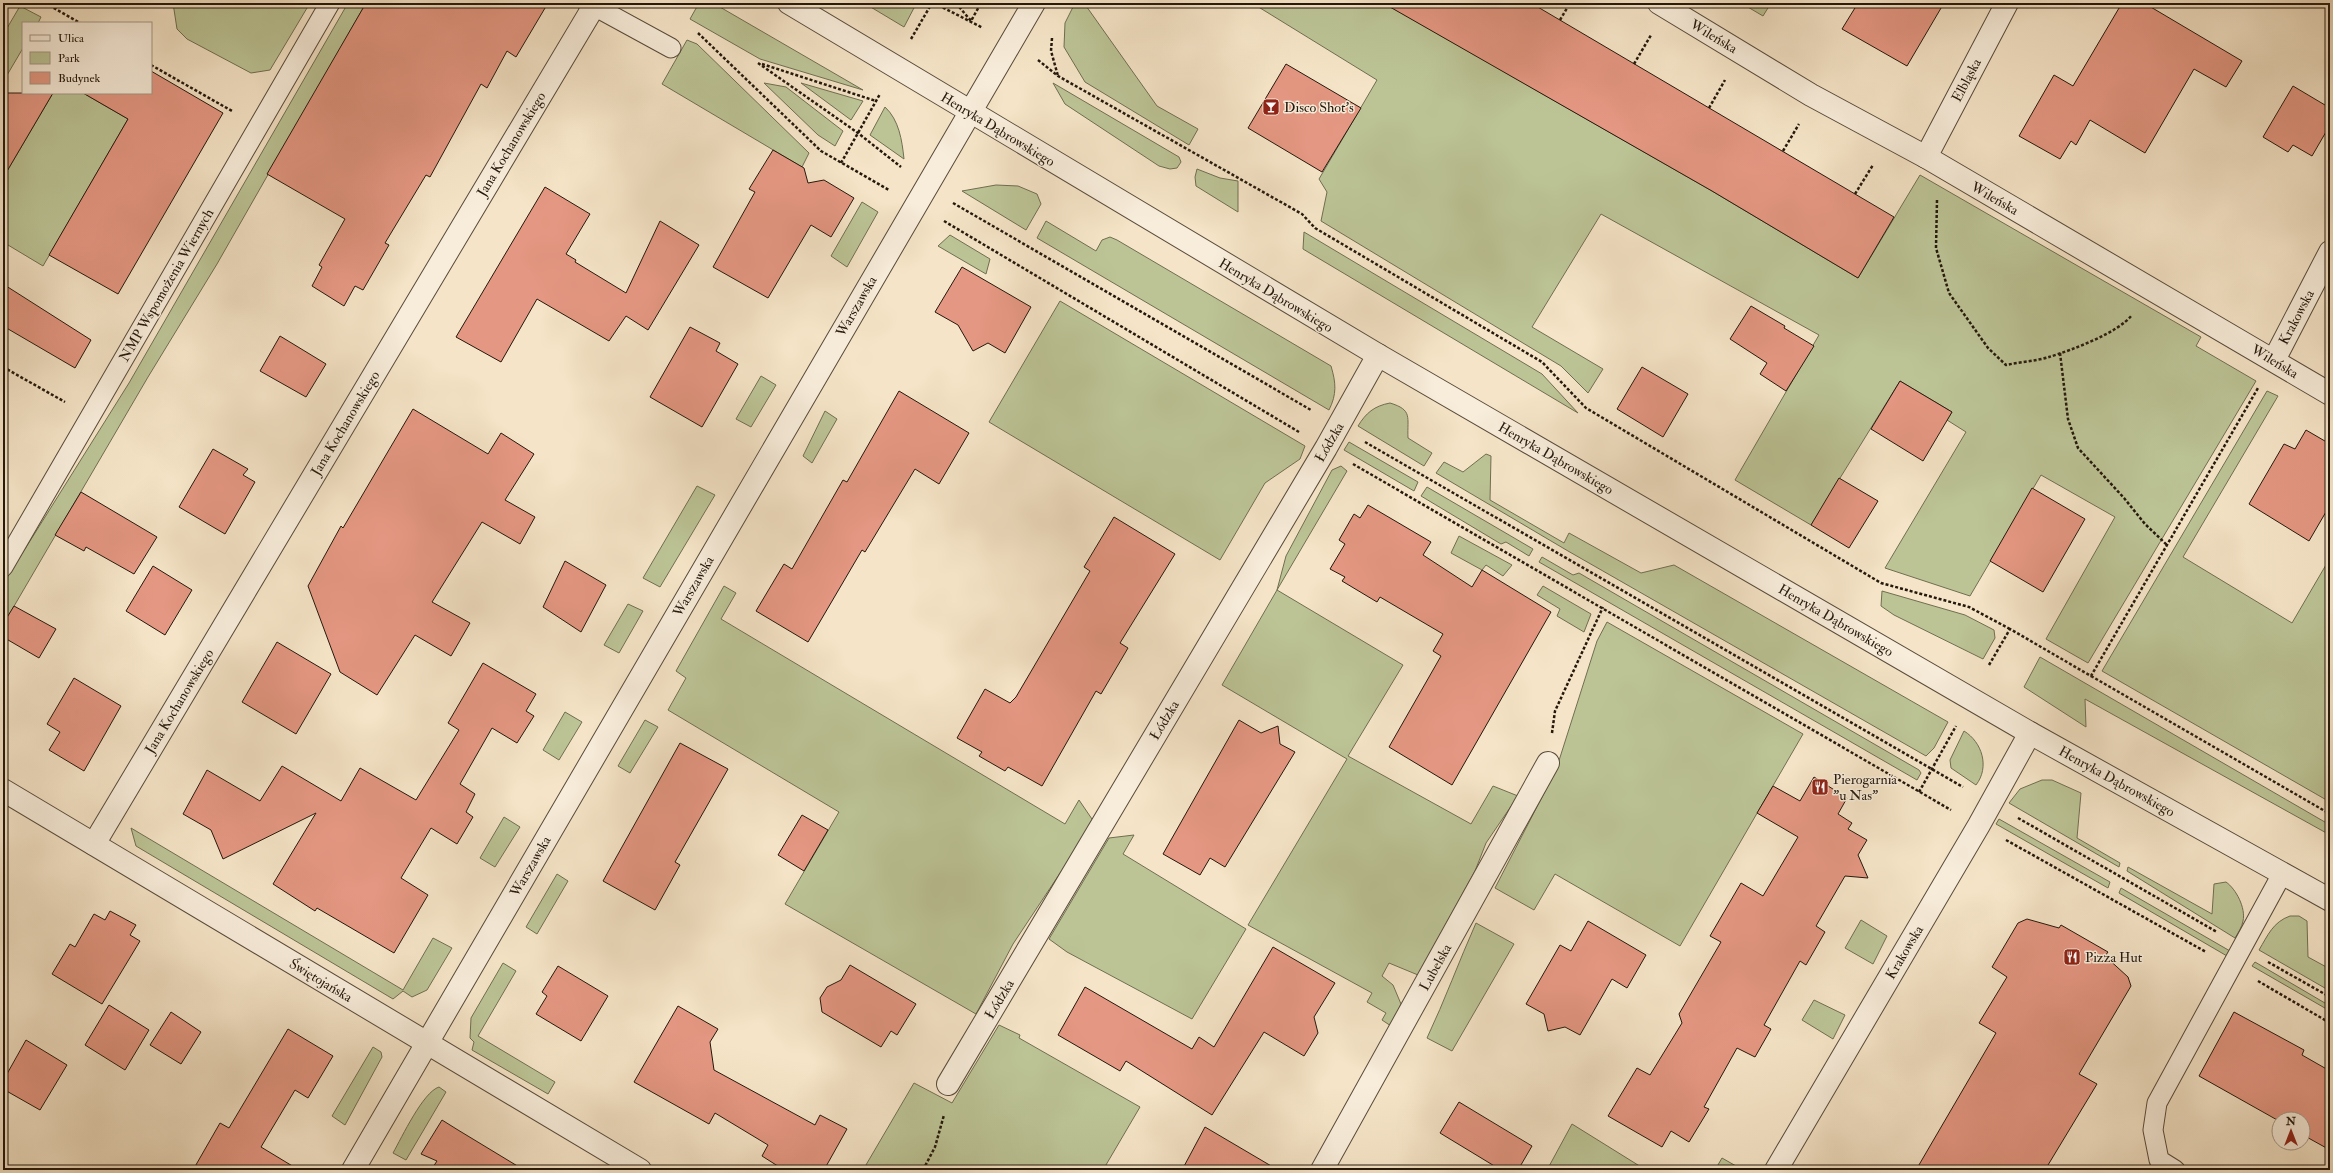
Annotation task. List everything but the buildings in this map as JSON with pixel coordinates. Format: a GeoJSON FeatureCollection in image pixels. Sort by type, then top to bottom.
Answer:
{"type":"FeatureCollection","features":[{"type":"Feature","properties":{"kind":"street","name":"Henryka Dąbrowskiego"},"geometry":{"type":"LineString","coordinates":[[789,3],[969,112],[1378,355],[2030,733],[2330,900]]}},
{"type":"Feature","properties":{"kind":"street","name":"Warszawska"},"geometry":{"type":"LineString","coordinates":[[354,1170],[426,1043],[1034,3]]}},
{"type":"Feature","properties":{"kind":"street","name":"Wileńska"},"geometry":{"type":"LineString","coordinates":[[1659,3],[1811,95],[1932,162],[2154,290],[2330,394]]}},
{"type":"Feature","properties":{"kind":"street","name":"Elbląska"},"geometry":{"type":"LineString","coordinates":[[1932,162],[2007,3]]}},
{"type":"Feature","properties":{"kind":"street","name":"Jana Kochanowskiego"},"geometry":{"type":"LineString","coordinates":[[94,844],[591,4]]}},
{"type":"Feature","properties":{"kind":"street","name":"Krakowska"},"geometry":{"type":"LineString","coordinates":[[2274,360],[2330,252]]}},
{"type":"Feature","properties":{"kind":"street","name":"Łódzka"},"geometry":{"type":"LineString","coordinates":[[948,1084],[1326,448],[1378,355]]}},
{"type":"Feature","properties":{"kind":"street","name":"Krakowska"},"geometry":{"type":"LineString","coordinates":[[1776,1170],[1992,803],[2030,733]]}},
{"type":"Feature","properties":{"kind":"street","name":"Lubelska"},"geometry":{"type":"LineString","coordinates":[[1322,1170],[1548,763]]}},
{"type":"Feature","properties":{"kind":"street","name":"Świętojańska"},"geometry":{"type":"LineString","coordinates":[[3,790],[640,1170]]}},
{"type":"Feature","properties":{"kind":"lane","name":"NMP Wspomożenia Wiernych"},"geometry":{"type":"LineString","coordinates":[[3,567],[330,3]]}},
{"type":"Feature","properties":{"kind":"lane"},"geometry":{"type":"LineString","coordinates":[[591,4],[671,48]]}},
{"type":"Feature","properties":{"kind":"lane"},"geometry":{"type":"LineString","coordinates":[[2175,1170],[2159,1160],[2153,1130],[2157,1103],[2282,874]]}},
{"type":"Feature","properties":{"kind":"path"},"geometry":{"type":"LineString","coordinates":[[3,13],[9,3]]}},
{"type":"Feature","properties":{"kind":"path"},"geometry":{"type":"LineString","coordinates":[[45,3],[78,22]]}},
{"type":"Feature","properties":{"kind":"path"},"geometry":{"type":"LineString","coordinates":[[934,3],[1010,43],[1037,59],[1058,76],[1302,214],[1315,228],[1542,362],[1586,408],[1881,583],[1969,607],[2010,629],[2330,814]]}},
{"type":"Feature","properties":{"kind":"path"},"geometry":{"type":"LineString","coordinates":[[956,3],[971,22]]}},
{"type":"Feature","properties":{"kind":"path"},"geometry":{"type":"LineString","coordinates":[[971,22],[981,3]]}},
{"type":"Feature","properties":{"kind":"path"},"geometry":{"type":"LineString","coordinates":[[1560,20],[1570,3]]}},
{"type":"Feature","properties":{"kind":"path"},"geometry":{"type":"LineString","coordinates":[[696,30],[821,151],[921,196],[1338,426],[2330,997]]}},
{"type":"Feature","properties":{"kind":"path"},"geometry":{"type":"LineString","coordinates":[[1052,33],[1051,51],[1058,76]]}},
{"type":"Feature","properties":{"kind":"path"},"geometry":{"type":"LineString","coordinates":[[1634,64],[1652,34]]}},
{"type":"Feature","properties":{"kind":"path"},"geometry":{"type":"LineString","coordinates":[[876,101],[758,63],[858,132],[921,196],[1326,448],[1603,607],[1919,792],[2330,1023]]}},
{"type":"Feature","properties":{"kind":"path"},"geometry":{"type":"LineString","coordinates":[[152,65],[258,127]]}},
{"type":"Feature","properties":{"kind":"path"},"geometry":{"type":"LineString","coordinates":[[1709,108],[1726,77]]}},
{"type":"Feature","properties":{"kind":"path"},"geometry":{"type":"LineString","coordinates":[[1783,151],[1801,121]]}},
{"type":"Feature","properties":{"kind":"path"},"geometry":{"type":"LineString","coordinates":[[1932,162],[1936,248],[1949,293],[1988,348],[2006,365],[2049,357],[2094,339],[2127,321],[2154,290]]}},
{"type":"Feature","properties":{"kind":"path"},"geometry":{"type":"LineString","coordinates":[[1855,194],[1873,164]]}},
{"type":"Feature","properties":{"kind":"path"},"geometry":{"type":"LineString","coordinates":[[2060,353],[2068,418],[2078,448],[2124,498],[2145,524],[2167,545]]}},
{"type":"Feature","properties":{"kind":"path"},"geometry":{"type":"LineString","coordinates":[[2091,676],[2274,360]]}},
{"type":"Feature","properties":{"kind":"path"},"geometry":{"type":"LineString","coordinates":[[3,367],[90,417]]}},
{"type":"Feature","properties":{"kind":"path"},"geometry":{"type":"LineString","coordinates":[[1548,763],[1555,711],[1603,607]]}},
{"type":"Feature","properties":{"kind":"path"},"geometry":{"type":"LineString","coordinates":[[1989,665],[2010,629]]}},
{"type":"Feature","properties":{"kind":"path"},"geometry":{"type":"LineString","coordinates":[[1919,792],[1956,725]]}},
{"type":"Feature","properties":{"kind":"path"},"geometry":{"type":"LineString","coordinates":[[923,1170],[935,1147],[939,1134],[948,1100],[948,1084]]}},
{"type":"Feature","properties":{"kind":"green space"},"geometry":{"type":"Polygon","coordinates":[[[173,3],[310,3],[270,70],[251,73],[187,39],[177,29],[173,3]]]}},
{"type":"Feature","properties":{"kind":"green space"},"geometry":{"type":"Polygon","coordinates":[[[348,3],[366,3],[217,264],[148,377],[3,625],[3,584],[129,383],[348,3]]]}},
{"type":"Feature","properties":{"kind":"green space"},"geometry":{"type":"Polygon","coordinates":[[[699,3],[713,3],[863,90],[760,59],[690,19],[699,3]]]}},
{"type":"Feature","properties":{"kind":"green space"},"geometry":{"type":"Polygon","coordinates":[[[864,3],[913,3],[916,4],[904,27],[864,3]]]}},
{"type":"Feature","properties":{"kind":"green space"},"geometry":{"type":"Polygon","coordinates":[[[1075,3],[1084,3],[1157,106],[1198,129],[1189,145],[1085,82],[1064,47],[1065,23],[1075,3]]]}},
{"type":"Feature","properties":{"kind":"green space"},"geometry":{"type":"Polygon","coordinates":[[[1252,3],[1384,3],[1712,191],[1858,278],[1920,175],[2201,337],[2196,346],[2256,381],[2088,663],[2046,639],[2115,517],[2041,475],[1970,596],[1885,568],[1966,432],[1947,420],[1952,412],[1900,381],[1811,525],[1735,480],[1819,335],[1601,214],[1532,327],[1603,369],[1588,393],[1561,366],[1321,221],[1327,192],[1319,179],[1377,80],[1252,3]]]}},
{"type":"Feature","properties":{"kind":"green space"},"geometry":{"type":"Polygon","coordinates":[[[1741,3],[1771,3],[1763,16],[1741,3]]]}},
{"type":"Feature","properties":{"kind":"green space"},"geometry":{"type":"Polygon","coordinates":[[[20,6],[41,17],[38,22],[22,22],[22,50],[3,82],[3,35],[20,6]]]}},
{"type":"Feature","properties":{"kind":"green space"},"geometry":{"type":"Polygon","coordinates":[[[687,40],[697,44],[809,153],[802,167],[662,84],[687,40]]]}},
{"type":"Feature","properties":{"kind":"green space"},"geometry":{"type":"Polygon","coordinates":[[[764,83],[786,87],[843,131],[835,146],[818,135],[764,83]]]}},
{"type":"Feature","properties":{"kind":"green space"},"geometry":{"type":"Polygon","coordinates":[[[801,83],[863,101],[851,120],[801,83]]]}},
{"type":"Feature","properties":{"kind":"green space"},"geometry":{"type":"Polygon","coordinates":[[[1053,83],[1179,157],[1181,162],[1177,168],[1170,169],[1159,166],[1065,104],[1053,83]]]}},
{"type":"Feature","properties":{"kind":"green space"},"geometry":{"type":"Polygon","coordinates":[[[52,94],[85,94],[128,119],[43,266],[3,242],[3,178],[52,94]]]}},
{"type":"Feature","properties":{"kind":"green space"},"geometry":{"type":"Polygon","coordinates":[[[885,107],[890,112],[897,124],[904,159],[870,135],[885,107]]]}},
{"type":"Feature","properties":{"kind":"green space"},"geometry":{"type":"Polygon","coordinates":[[[1197,169],[1220,178],[1238,181],[1238,212],[1196,186],[1195,177],[1197,169]]]}},
{"type":"Feature","properties":{"kind":"green space"},"geometry":{"type":"Polygon","coordinates":[[[996,185],[1018,186],[1037,194],[1041,204],[1026,230],[962,191],[996,185]]]}},
{"type":"Feature","properties":{"kind":"green space"},"geometry":{"type":"Polygon","coordinates":[[[862,202],[878,212],[847,267],[831,256],[862,202]]]}},
{"type":"Feature","properties":{"kind":"green space"},"geometry":{"type":"Polygon","coordinates":[[[1046,221],[1096,251],[1102,240],[1110,237],[1117,240],[1331,366],[1335,388],[1332,404],[1329,410],[1037,238],[1046,221]]]}},
{"type":"Feature","properties":{"kind":"green space"},"geometry":{"type":"Polygon","coordinates":[[[1304,232],[1542,374],[1578,413],[1303,249],[1304,232]]]}},
{"type":"Feature","properties":{"kind":"green space"},"geometry":{"type":"Polygon","coordinates":[[[950,235],[990,259],[986,274],[938,246],[950,235]]]}},
{"type":"Feature","properties":{"kind":"green space"},"geometry":{"type":"Polygon","coordinates":[[[1060,301],[1305,446],[1300,459],[1265,483],[1220,560],[989,422],[1060,301]]]}},
{"type":"Feature","properties":{"kind":"green space"},"geometry":{"type":"Polygon","coordinates":[[[761,376],[776,385],[751,427],[736,419],[761,376]]]}},
{"type":"Feature","properties":{"kind":"green space"},"geometry":{"type":"Polygon","coordinates":[[[2267,391],[2278,396],[2183,557],[2292,623],[2330,558],[2330,802],[2102,671],[2267,391]]]}},
{"type":"Feature","properties":{"kind":"green space"},"geometry":{"type":"Polygon","coordinates":[[[1390,403],[1402,408],[1406,412],[1408,420],[1408,438],[1432,453],[1424,466],[1358,426],[1364,417],[1375,408],[1390,403]]]}},
{"type":"Feature","properties":{"kind":"green space"},"geometry":{"type":"Polygon","coordinates":[[[825,411],[837,419],[812,463],[803,456],[825,411]]]}},
{"type":"Feature","properties":{"kind":"green space"},"geometry":{"type":"Polygon","coordinates":[[[1349,442],[1418,482],[1414,491],[1344,450],[1349,442]]]}},
{"type":"Feature","properties":{"kind":"green space"},"geometry":{"type":"Polygon","coordinates":[[[1486,454],[1491,456],[1490,500],[1564,543],[1569,533],[1641,573],[1674,565],[1948,722],[1934,748],[1926,756],[1568,551],[1436,473],[1444,462],[1463,472],[1486,454]]]}},
{"type":"Feature","properties":{"kind":"green space"},"geometry":{"type":"Polygon","coordinates":[[[1341,466],[1347,471],[1277,590],[1286,556],[1332,470],[1341,466]]]}},
{"type":"Feature","properties":{"kind":"green space"},"geometry":{"type":"Polygon","coordinates":[[[697,486],[715,495],[660,587],[643,578],[697,486]]]}},
{"type":"Feature","properties":{"kind":"green space"},"geometry":{"type":"Polygon","coordinates":[[[1427,487],[1533,549],[1529,556],[1506,542],[1501,544],[1421,496],[1427,487]]]}},
{"type":"Feature","properties":{"kind":"green space"},"geometry":{"type":"Polygon","coordinates":[[[1459,536],[1512,565],[1503,576],[1486,565],[1482,570],[1451,553],[1459,536]]]}},
{"type":"Feature","properties":{"kind":"green space"},"geometry":{"type":"Polygon","coordinates":[[[1542,557],[1573,575],[1579,573],[1919,770],[1921,773],[1917,780],[1539,562],[1542,557]]]}},
{"type":"Feature","properties":{"kind":"green space"},"geometry":{"type":"Polygon","coordinates":[[[724,586],[736,593],[721,619],[1065,824],[1079,800],[1094,822],[1013,944],[976,1014],[785,904],[839,812],[668,710],[686,678],[676,671],[724,586]]]}},
{"type":"Feature","properties":{"kind":"green space"},"geometry":{"type":"Polygon","coordinates":[[[1543,586],[1591,614],[1584,632],[1557,616],[1560,609],[1537,595],[1543,586]]]}},
{"type":"Feature","properties":{"kind":"green space"},"geometry":{"type":"Polygon","coordinates":[[[1277,590],[1403,665],[1348,756],[1471,824],[1493,786],[1518,796],[1486,843],[1475,871],[1418,975],[1389,963],[1382,976],[1393,985],[1401,1004],[1391,1026],[1382,1020],[1386,1013],[1367,1002],[1372,993],[1248,925],[1347,759],[1222,685],[1277,590]]]}},
{"type":"Feature","properties":{"kind":"green space"},"geometry":{"type":"Polygon","coordinates":[[[1882,591],[1965,615],[1994,630],[1995,638],[1983,659],[1894,615],[1881,606],[1882,591]]]}},
{"type":"Feature","properties":{"kind":"green space"},"geometry":{"type":"Polygon","coordinates":[[[628,604],[643,611],[619,653],[604,645],[628,604]]]}},
{"type":"Feature","properties":{"kind":"green space"},"geometry":{"type":"Polygon","coordinates":[[[1607,622],[1803,734],[1680,946],[1555,874],[1534,910],[1495,888],[1556,770],[1597,641],[1607,622]]]}},
{"type":"Feature","properties":{"kind":"green space"},"geometry":{"type":"Polygon","coordinates":[[[2040,657],[2330,825],[2330,835],[2085,699],[2086,727],[2024,687],[2040,657]]]}},
{"type":"Feature","properties":{"kind":"green space"},"geometry":{"type":"Polygon","coordinates":[[[565,712],[582,722],[559,760],[543,750],[565,712]]]}},
{"type":"Feature","properties":{"kind":"green space"},"geometry":{"type":"Polygon","coordinates":[[[645,720],[658,727],[630,773],[618,766],[645,720]]]}},
{"type":"Feature","properties":{"kind":"green space"},"geometry":{"type":"Polygon","coordinates":[[[1964,731],[1975,742],[1982,755],[1983,771],[1976,785],[1951,768],[1950,760],[1964,731]]]}},
{"type":"Feature","properties":{"kind":"green space"},"geometry":{"type":"Polygon","coordinates":[[[2042,780],[2052,780],[2081,793],[2077,838],[2120,863],[2119,867],[2009,803],[2020,789],[2042,780]]]}},
{"type":"Feature","properties":{"kind":"green space"},"geometry":{"type":"Polygon","coordinates":[[[504,817],[520,827],[495,867],[480,858],[504,817]]]}},
{"type":"Feature","properties":{"kind":"green space"},"geometry":{"type":"Polygon","coordinates":[[[1999,819],[2110,882],[2108,888],[1996,824],[1999,819]]]}},
{"type":"Feature","properties":{"kind":"green space"},"geometry":{"type":"Polygon","coordinates":[[[131,828],[403,990],[433,938],[452,948],[427,990],[412,997],[403,991],[393,999],[136,846],[131,828]]]}},
{"type":"Feature","properties":{"kind":"green space"},"geometry":{"type":"Polygon","coordinates":[[[1134,835],[1123,854],[1246,929],[1192,1019],[1067,952],[1049,939],[1109,838],[1134,835]]]}},
{"type":"Feature","properties":{"kind":"green space"},"geometry":{"type":"Polygon","coordinates":[[[2128,867],[2212,914],[2214,884],[2226,882],[2237,894],[2242,905],[2244,916],[2240,930],[2235,938],[2127,871],[2128,867]]]}},
{"type":"Feature","properties":{"kind":"green space"},"geometry":{"type":"Polygon","coordinates":[[[557,874],[568,881],[537,934],[526,927],[557,874]]]}},
{"type":"Feature","properties":{"kind":"green space"},"geometry":{"type":"Polygon","coordinates":[[[2121,888],[2230,951],[2227,956],[2119,893],[2121,888]]]}},
{"type":"Feature","properties":{"kind":"green space"},"geometry":{"type":"Polygon","coordinates":[[[2290,916],[2299,916],[2307,921],[2308,957],[2330,969],[2330,991],[2259,950],[2275,925],[2290,916]]]}},
{"type":"Feature","properties":{"kind":"green space"},"geometry":{"type":"Polygon","coordinates":[[[1861,920],[1887,936],[1873,964],[1845,948],[1861,920]]]}},
{"type":"Feature","properties":{"kind":"green space"},"geometry":{"type":"Polygon","coordinates":[[[1476,923],[1514,944],[1452,1051],[1427,1038],[1476,923]]]}},
{"type":"Feature","properties":{"kind":"green space"},"geometry":{"type":"Polygon","coordinates":[[[2255,962],[2330,1006],[2330,1011],[2252,966],[2255,962]]]}},
{"type":"Feature","properties":{"kind":"green space"},"geometry":{"type":"Polygon","coordinates":[[[503,963],[516,971],[478,1036],[555,1082],[548,1094],[472,1050],[474,1042],[470,1038],[471,1018],[503,963]]]}},
{"type":"Feature","properties":{"kind":"green space"},"geometry":{"type":"Polygon","coordinates":[[[1814,1000],[1845,1015],[1833,1039],[1802,1020],[1814,1000]]]}},
{"type":"Feature","properties":{"kind":"green space"},"geometry":{"type":"Polygon","coordinates":[[[999,1025],[1020,1035],[1019,1038],[1140,1107],[1103,1170],[863,1170],[914,1083],[952,1103],[999,1025]]]}},
{"type":"Feature","properties":{"kind":"green space"},"geometry":{"type":"Polygon","coordinates":[[[373,1047],[381,1052],[382,1057],[345,1125],[332,1116],[373,1047]]]}},
{"type":"Feature","properties":{"kind":"green space"},"geometry":{"type":"Polygon","coordinates":[[[439,1087],[446,1092],[406,1160],[393,1153],[407,1126],[426,1097],[439,1087]]]}},
{"type":"Feature","properties":{"kind":"green space"},"geometry":{"type":"Polygon","coordinates":[[[1572,1124],[1646,1170],[1547,1170],[1572,1124]]]}},
{"type":"Feature","properties":{"kind":"green space"},"geometry":{"type":"Polygon","coordinates":[[[1722,1158],[1743,1170],[1715,1170],[1722,1158]]]}},
{"type":"Feature","properties":{"kind":"place","name":"Disco Shot's"},"geometry":{"type":"Point","coordinates":[1271,107]}},
{"type":"Feature","properties":{"kind":"place","name":"Pierogarnia \"u Nas\""},"geometry":{"type":"Point","coordinates":[1820,787]}},
{"type":"Feature","properties":{"kind":"place","name":"Pizza Hut"},"geometry":{"type":"Point","coordinates":[2072,957]}}]}
